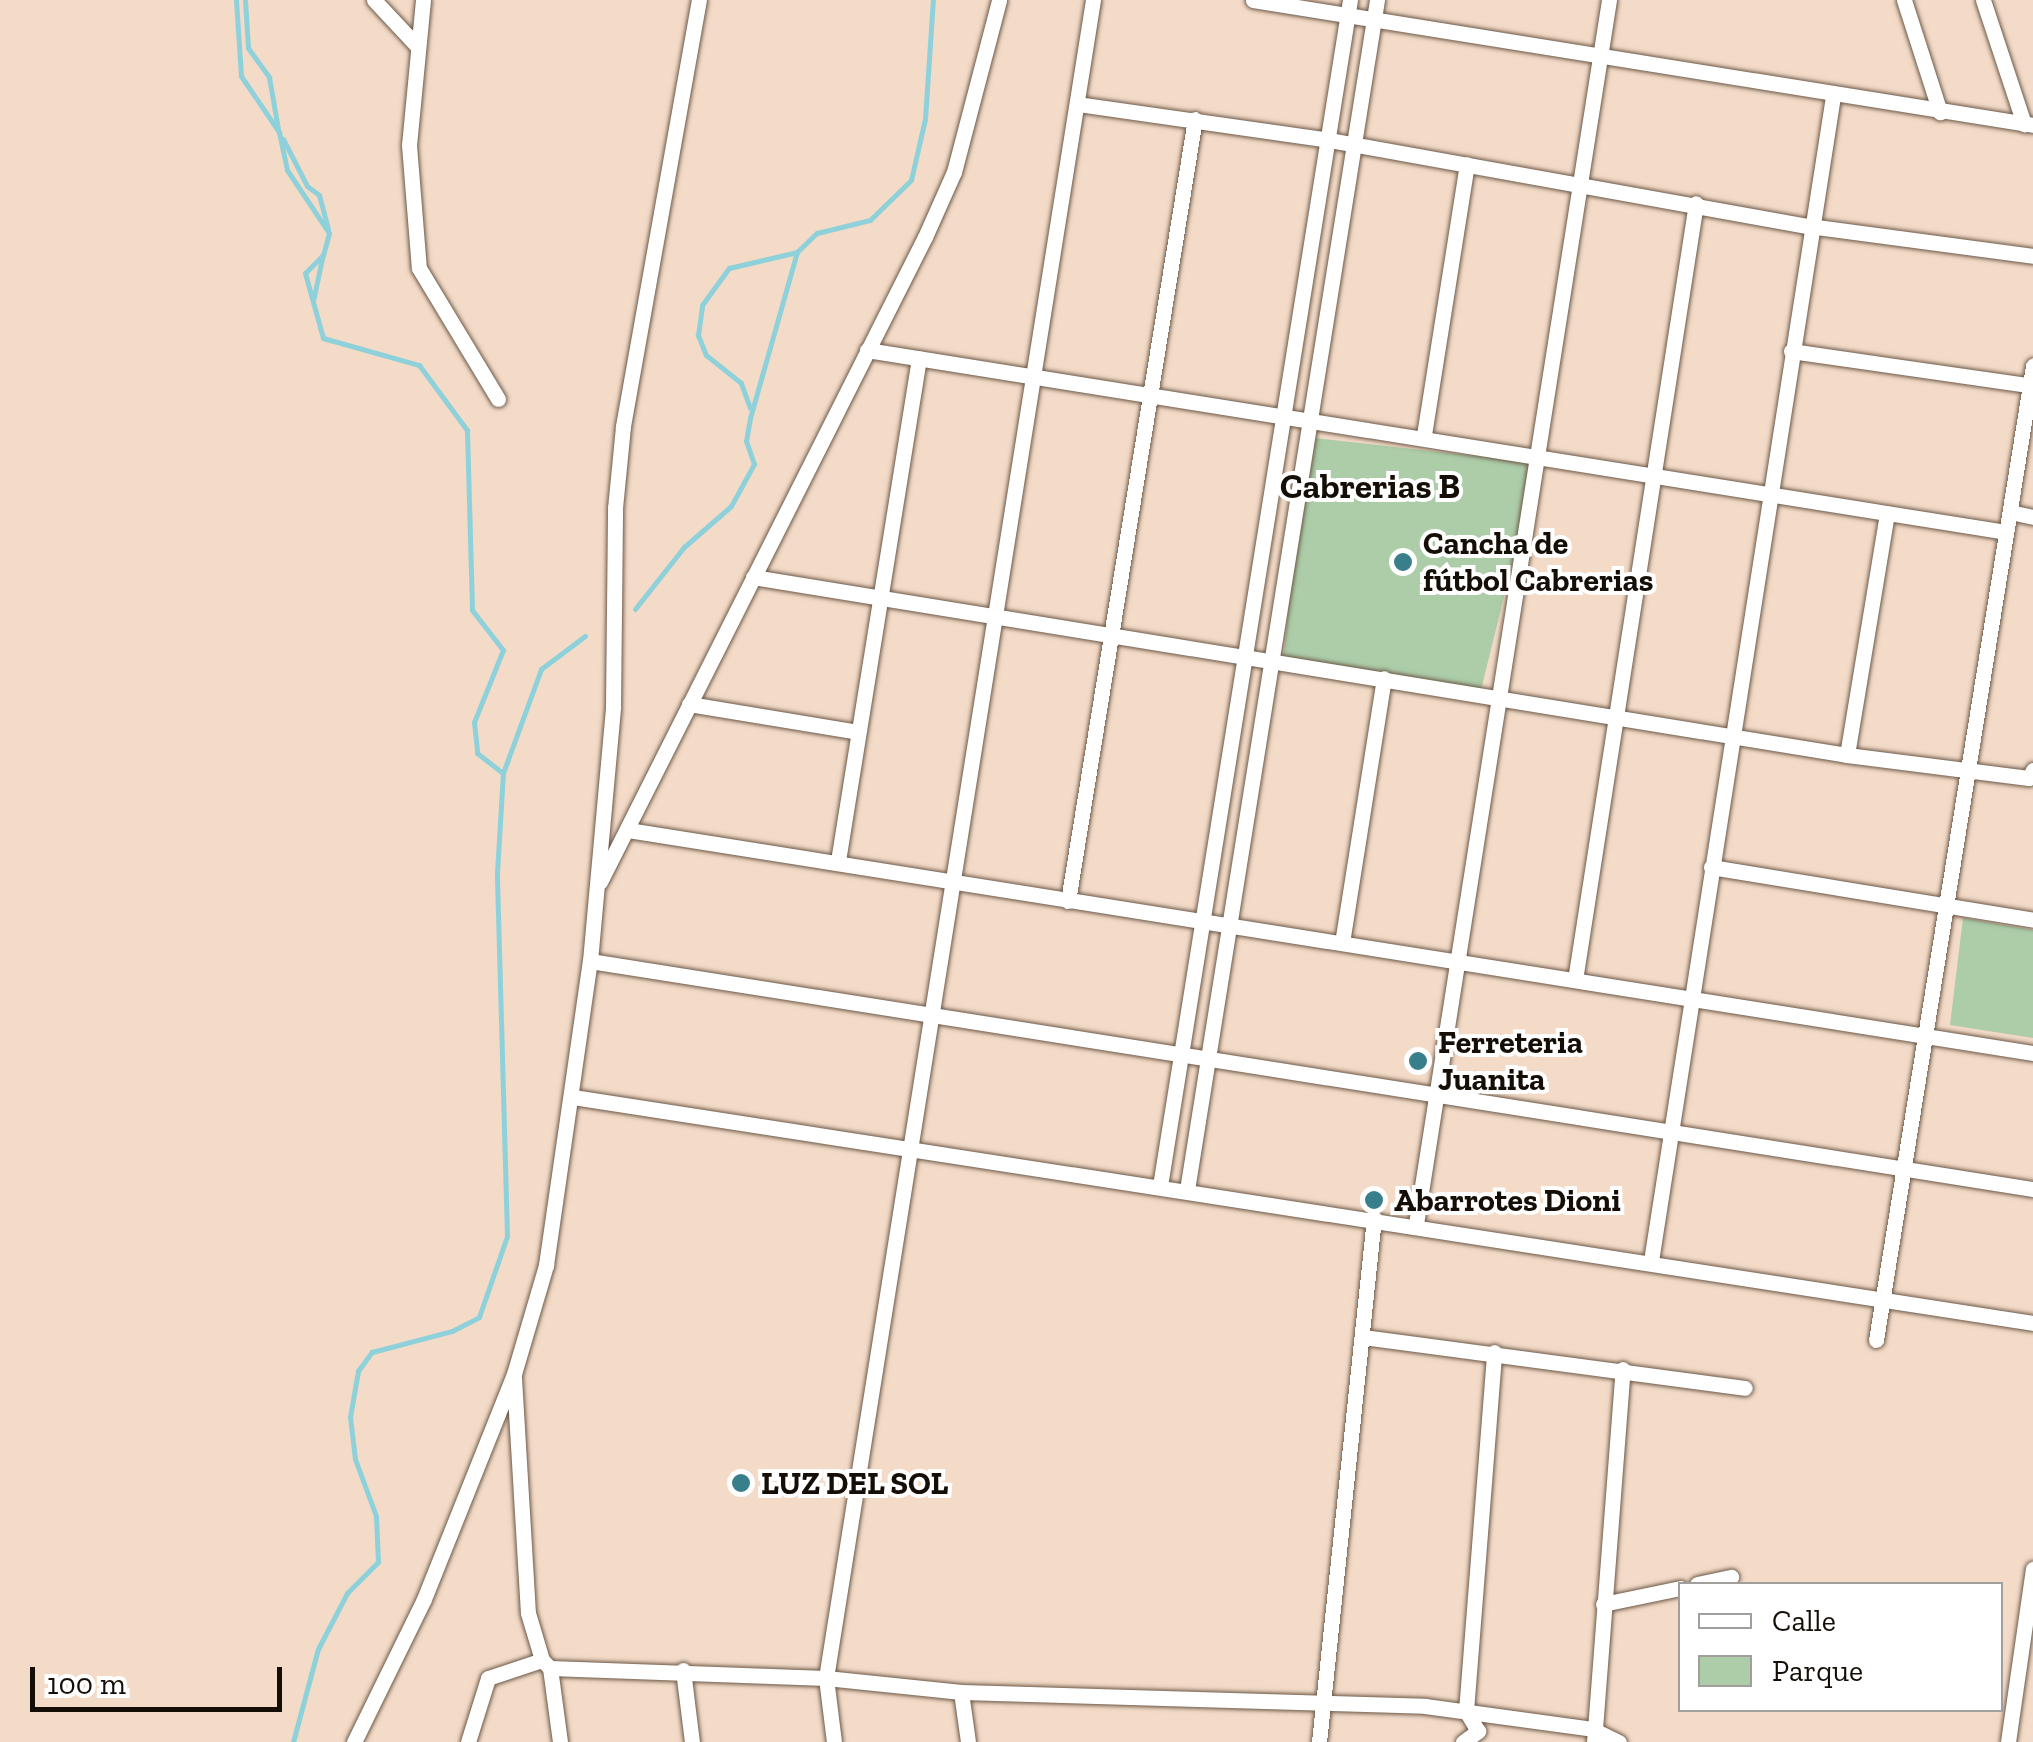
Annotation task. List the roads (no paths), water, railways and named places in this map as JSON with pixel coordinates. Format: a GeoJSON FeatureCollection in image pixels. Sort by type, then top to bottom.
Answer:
{"type":"FeatureCollection","features":[{"type":"Feature","properties":{"kind":"street"},"geometry":{"type":"LineString","coordinates":[[374,0],[418,47]]}},
{"type":"Feature","properties":{"kind":"street"},"geometry":{"type":"LineString","coordinates":[[423,0],[409,144],[419,268],[498,399]]}},
{"type":"Feature","properties":{"kind":"street"},"geometry":{"type":"LineString","coordinates":[[354,1742],[424,1599],[514,1374],[546,1265],[590,961],[615,633],[623,426],[699,0]]}},
{"type":"Feature","properties":{"kind":"street"},"geometry":{"type":"LineString","coordinates":[[596,890],[954,172],[999,0]]}},
{"type":"Feature","properties":{"kind":"street"},"geometry":{"type":"LineString","coordinates":[[834,1742],[826,1678],[1093,0]]}},
{"type":"Feature","properties":{"kind":"street"},"geometry":{"type":"LineString","coordinates":[[1253,0],[1348,7],[1374,18],[1600,59],[2029,125],[1983,0]]}},
{"type":"Feature","properties":{"kind":"street"},"geometry":{"type":"LineString","coordinates":[[1188,1190],[1309,418],[1336,287],[1353,144],[1377,0]]}},
{"type":"Feature","properties":{"kind":"street"},"geometry":{"type":"LineString","coordinates":[[1416,1224],[1461,961],[1610,0]]}},
{"type":"Feature","properties":{"kind":"street"},"geometry":{"type":"LineString","coordinates":[[1904,0],[1940,112]]}},
{"type":"Feature","properties":{"kind":"street"},"geometry":{"type":"LineString","coordinates":[[1160,1186],[1330,140],[1348,7]]}},
{"type":"Feature","properties":{"kind":"street"},"geometry":{"type":"LineString","coordinates":[[1650,1262],[1772,496],[1809,226],[1833,96]]}},
{"type":"Feature","properties":{"kind":"street"},"geometry":{"type":"LineString","coordinates":[[1077,104],[1330,140],[1809,226],[2033,256]]}},
{"type":"Feature","properties":{"kind":"street"},"geometry":{"type":"LineString","coordinates":[[1068,901],[1195,119]]}},
{"type":"Feature","properties":{"kind":"street"},"geometry":{"type":"LineString","coordinates":[[1424,435],[1467,164]]}},
{"type":"Feature","properties":{"kind":"street"},"geometry":{"type":"LineString","coordinates":[[1575,980],[1696,203]]}},
{"type":"Feature","properties":{"kind":"street"},"geometry":{"type":"LineString","coordinates":[[867,350],[1424,435],[2006,532]]}},
{"type":"Feature","properties":{"kind":"street"},"geometry":{"type":"LineString","coordinates":[[1791,352],[2031,386]]}},
{"type":"Feature","properties":{"kind":"street"},"geometry":{"type":"LineString","coordinates":[[838,861],[919,358]]}},
{"type":"Feature","properties":{"kind":"street"},"geometry":{"type":"LineString","coordinates":[[1876,1340],[1908,1168],[2033,366]]}},
{"type":"Feature","properties":{"kind":"street"},"geometry":{"type":"LineString","coordinates":[[2010,512],[2033,517]]}},
{"type":"Feature","properties":{"kind":"street"},"geometry":{"type":"LineString","coordinates":[[1847,754],[1887,513]]}},
{"type":"Feature","properties":{"kind":"street"},"geometry":{"type":"LineString","coordinates":[[753,577],[880,594],[1113,636],[1618,714],[1847,754],[2029,778],[2033,770]]}},
{"type":"Feature","properties":{"kind":"street"},"geometry":{"type":"LineString","coordinates":[[1342,943],[1384,678]]}},
{"type":"Feature","properties":{"kind":"street"},"geometry":{"type":"LineString","coordinates":[[689,704],[858,732]]}},
{"type":"Feature","properties":{"kind":"street"},"geometry":{"type":"LineString","coordinates":[[628,830],[2033,1053]]}},
{"type":"Feature","properties":{"kind":"street"},"geometry":{"type":"LineString","coordinates":[[1711,867],[2033,920]]}},
{"type":"Feature","properties":{"kind":"street"},"geometry":{"type":"LineString","coordinates":[[590,961],[2033,1189]]}},
{"type":"Feature","properties":{"kind":"street"},"geometry":{"type":"LineString","coordinates":[[573,1098],[1416,1224],[1883,1303],[2033,1323]]}},
{"type":"Feature","properties":{"kind":"street"},"geometry":{"type":"LineString","coordinates":[[1318,1742],[1328,1702],[1374,1218]]}},
{"type":"Feature","properties":{"kind":"street"},"geometry":{"type":"LineString","coordinates":[[1363,1337],[1745,1388]]}},
{"type":"Feature","properties":{"kind":"street"},"geometry":{"type":"LineString","coordinates":[[1463,1742],[1478,1730],[1466,1710],[1494,1352]]}},
{"type":"Feature","properties":{"kind":"street"},"geometry":{"type":"LineString","coordinates":[[1593,1736],[1623,1369]]}},
{"type":"Feature","properties":{"kind":"street"},"geometry":{"type":"LineString","coordinates":[[514,1374],[528,1613],[546,1664],[560,1742]]}},
{"type":"Feature","properties":{"kind":"street"},"geometry":{"type":"LineString","coordinates":[[2008,1742],[2033,1569]]}},
{"type":"Feature","properties":{"kind":"street"},"geometry":{"type":"LineString","coordinates":[[1707,1582],[1731,1577]]}},
{"type":"Feature","properties":{"kind":"street"},"geometry":{"type":"LineString","coordinates":[[1603,1604],[1678,1588]]}},
{"type":"Feature","properties":{"kind":"street"},"geometry":{"type":"LineString","coordinates":[[468,1742],[488,1678],[546,1664],[826,1678],[961,1692],[1328,1702],[1466,1710],[1619,1742]]}},
{"type":"Feature","properties":{"kind":"street"},"geometry":{"type":"LineString","coordinates":[[683,1670],[692,1742]]}},
{"type":"Feature","properties":{"kind":"street"},"geometry":{"type":"LineString","coordinates":[[961,1692],[968,1742]]}},
{"type":"Feature","properties":{"kind":"waterway"},"geometry":{"type":"LineString","coordinates":[[236,0],[241,76],[279,132],[287,170],[329,233],[323,255],[305,273],[323,338],[419,365],[467,430],[472,610],[503,650],[474,722],[477,753],[503,773]]}},
{"type":"Feature","properties":{"kind":"waterway"},"geometry":{"type":"LineString","coordinates":[[245,0],[248,48],[269,77],[278,129]]}},
{"type":"Feature","properties":{"kind":"waterway"},"geometry":{"type":"LineString","coordinates":[[635,609],[684,547],[731,506],[754,464],[746,441],[750,418],[797,252],[817,233],[870,220],[911,180],[925,119],[933,0]]}},
{"type":"Feature","properties":{"kind":"waterway"},"geometry":{"type":"LineString","coordinates":[[283,139],[307,186],[319,195],[328,229]]}},
{"type":"Feature","properties":{"kind":"waterway"},"geometry":{"type":"LineString","coordinates":[[750,408],[741,383],[706,355],[698,335],[702,305],[729,268],[797,252]]}},
{"type":"Feature","properties":{"kind":"waterway"},"geometry":{"type":"LineString","coordinates":[[313,301],[323,254]]}},
{"type":"Feature","properties":{"kind":"waterway"},"geometry":{"type":"LineString","coordinates":[[293,1742],[318,1649],[347,1593],[378,1562],[376,1516],[355,1459],[350,1417],[358,1371],[372,1352],[452,1331],[479,1317],[507,1236],[497,873],[503,773],[541,669],[585,636]]}},
{"type":"Feature","properties":{"kind":"place","name":"Cancha de fútbol Cabrerias"},"geometry":{"type":"Point","coordinates":[1403,562]}},
{"type":"Feature","properties":{"kind":"place","name":"Ferreteria Juanita"},"geometry":{"type":"Point","coordinates":[1418,1061]}},
{"type":"Feature","properties":{"kind":"place","name":"Abarrotes Dioni"},"geometry":{"type":"Point","coordinates":[1374,1200]}},
{"type":"Feature","properties":{"kind":"place","name":"LUZ DEL SOL"},"geometry":{"type":"Point","coordinates":[741,1483]}},
{"type":"Feature","properties":{"kind":"district","name":"Cabrerias B"},"geometry":{"type":"Point","coordinates":[1370,486]}}]}
